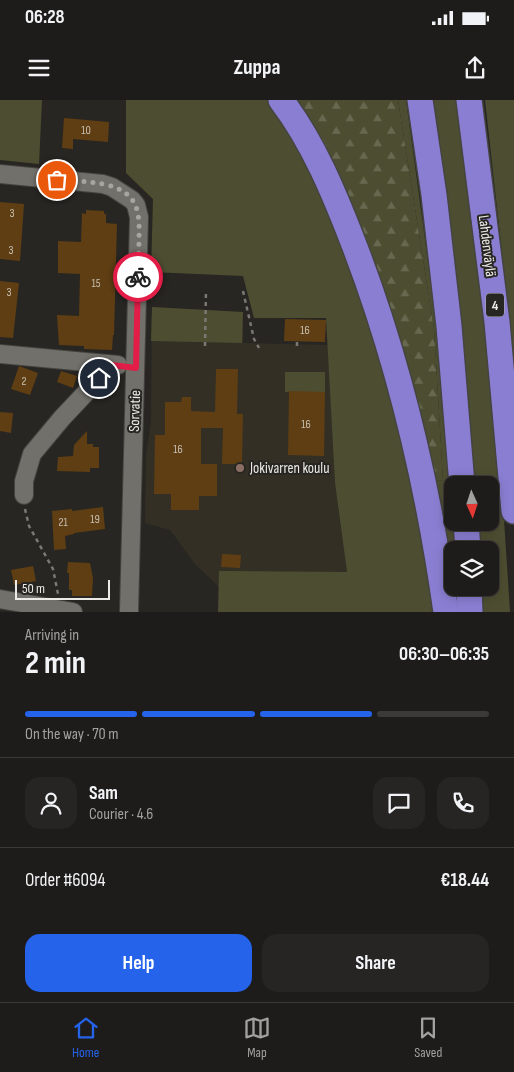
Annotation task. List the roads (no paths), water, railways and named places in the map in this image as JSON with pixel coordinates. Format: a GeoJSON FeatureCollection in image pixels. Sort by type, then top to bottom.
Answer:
{"type":"FeatureCollection","features":[{"type":"Feature","properties":{"kind":"highway"},"geometry":{"type":"LineString","coordinates":[[281,100],[308,141],[326,178],[362,267],[381,323],[402,389],[428,502],[446,612]]}},
{"type":"Feature","properties":{"kind":"highway"},"geometry":{"type":"LineString","coordinates":[[420,100],[434,195],[449,326],[461,476]]}},
{"type":"Feature","properties":{"kind":"highway","name":"Lahdenväylä"},"geometry":{"type":"LineString","coordinates":[[469,100],[497,322],[514,511]]}},
{"type":"Feature","properties":{"kind":"highway"},"geometry":{"type":"LineString","coordinates":[[469,596],[470,612]]}},
{"type":"Feature","properties":{"kind":"street","name":"Sorvatie"},"geometry":{"type":"LineString","coordinates":[[0,174],[103,184],[120,191],[136,205],[139,217],[129,612]]}},
{"type":"Feature","properties":{"kind":"street"},"geometry":{"type":"LineString","coordinates":[[0,354],[136,368]]}},
{"type":"Feature","properties":{"kind":"street"},"geometry":{"type":"LineString","coordinates":[[24,495],[24,481],[32,454],[62,418],[112,365]]}},
{"type":"Feature","properties":{"kind":"street"},"geometry":{"type":"LineString","coordinates":[[0,599],[66,611]]}},
{"type":"Feature","properties":{"kind":"place","name":"Jokivarren koulu"},"geometry":{"type":"Point","coordinates":[240,468]}}]}
